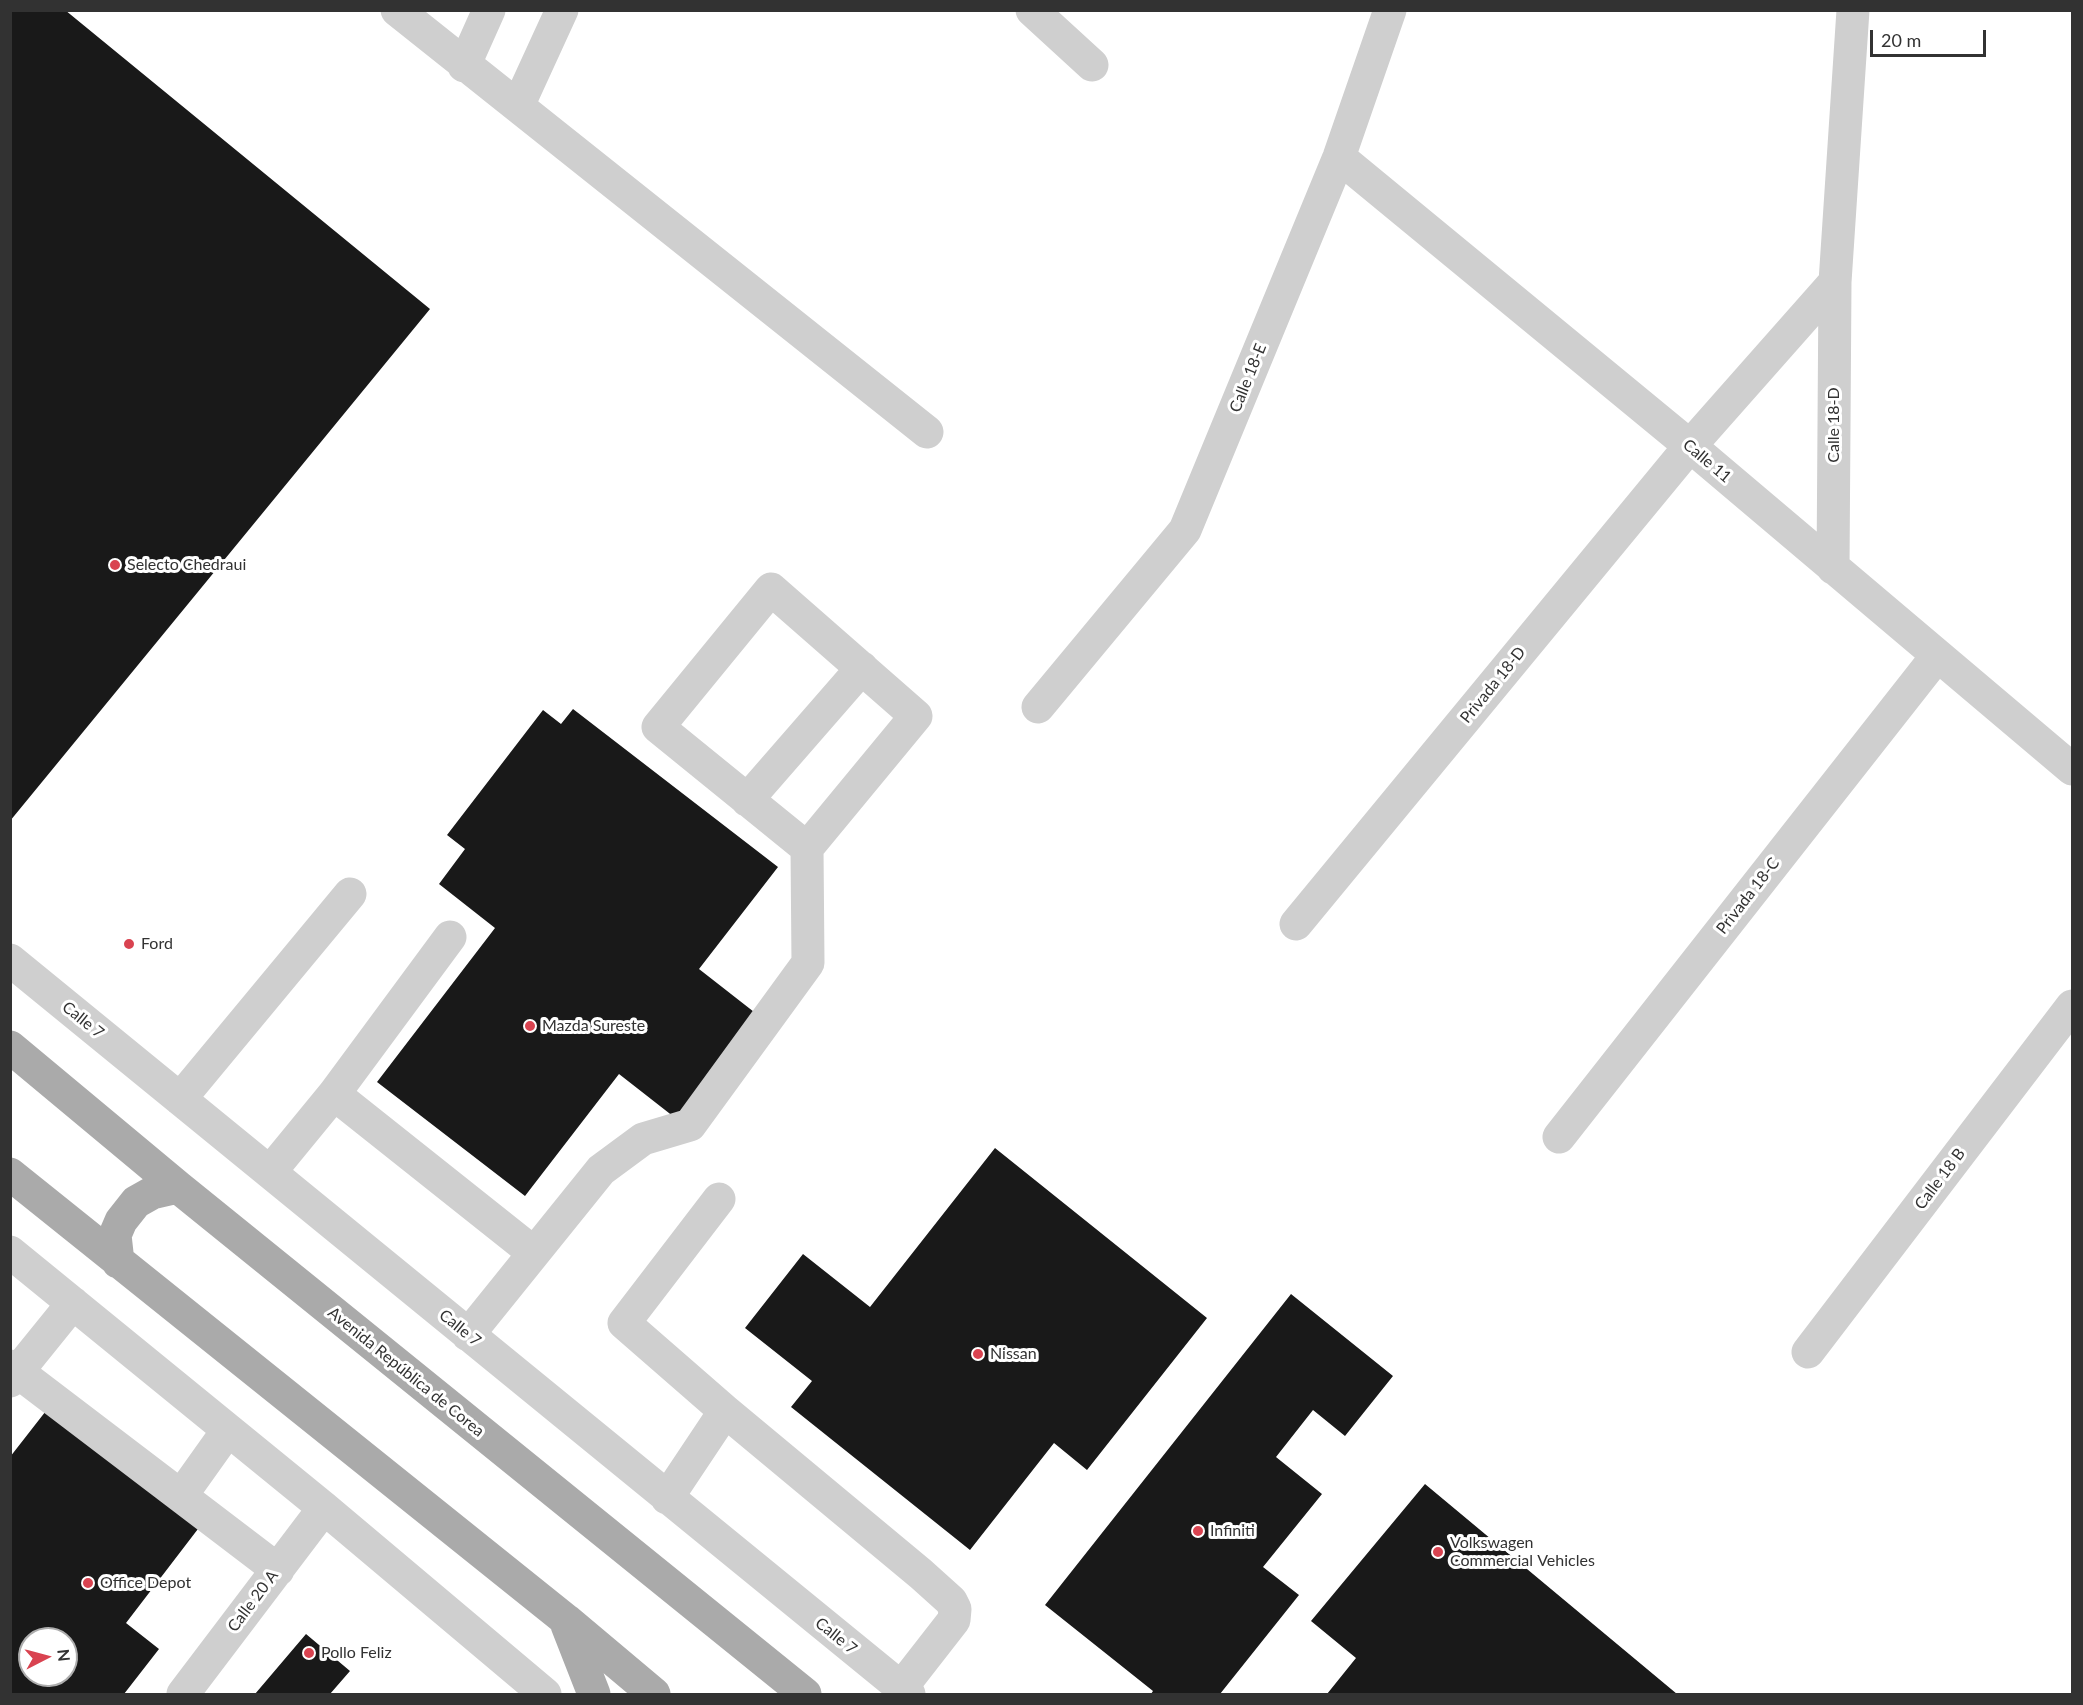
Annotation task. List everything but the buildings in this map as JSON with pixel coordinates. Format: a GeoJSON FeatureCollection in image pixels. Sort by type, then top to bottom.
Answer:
{"type":"FeatureCollection","features":[{"type":"Feature","properties":{"kind":"main road","name":"Avenida República de Corea"},"geometry":{"type":"LineString","coordinates":[[10,1047],[178,1187],[805,1695]]}},
{"type":"Feature","properties":{"kind":"main road"},"geometry":{"type":"LineString","coordinates":[[10,1174],[566,1620],[654,1695]]}},
{"type":"Feature","properties":{"kind":"main road"},"geometry":{"type":"LineString","coordinates":[[118,1262],[115,1236],[121,1221],[136,1202],[152,1193],[178,1187]]}},
{"type":"Feature","properties":{"kind":"main road"},"geometry":{"type":"LineString","coordinates":[[566,1620],[594,1695]]}},
{"type":"Feature","properties":{"kind":"street"},"geometry":{"type":"LineString","coordinates":[[397,10],[464,66],[518,106],[927,432]]}},
{"type":"Feature","properties":{"kind":"street"},"geometry":{"type":"LineString","coordinates":[[464,66],[489,10]]}},
{"type":"Feature","properties":{"kind":"street"},"geometry":{"type":"LineString","coordinates":[[518,106],[562,10]]}},
{"type":"Feature","properties":{"kind":"street"},"geometry":{"type":"LineString","coordinates":[[1032,10],[1092,65]]}},
{"type":"Feature","properties":{"kind":"street","name":"Calle 18-E"},"geometry":{"type":"LineString","coordinates":[[1038,707],[1185,530],[1339,157],[1390,10]]}},
{"type":"Feature","properties":{"kind":"street","name":"Calle 18-D"},"geometry":{"type":"LineString","coordinates":[[1833,568],[1835,282],[1853,10]]}},
{"type":"Feature","properties":{"kind":"street","name":"Calle 11"},"geometry":{"type":"LineString","coordinates":[[1339,157],[1690,446],[2073,769]]}},
{"type":"Feature","properties":{"kind":"street"},"geometry":{"type":"LineString","coordinates":[[1690,446],[1835,282]]}},
{"type":"Feature","properties":{"kind":"street","name":"Privada 18-D"},"geometry":{"type":"LineString","coordinates":[[1296,924],[1690,446]]}},
{"type":"Feature","properties":{"kind":"street"},"geometry":{"type":"LineString","coordinates":[[468,1335],[601,1170],[643,1139],[690,1125],[808,963],[807,848],[916,716],[771,590],[658,727],[807,848]]}},
{"type":"Feature","properties":{"kind":"street","name":"Privada 18-C"},"geometry":{"type":"LineString","coordinates":[[1559,1137],[1937,656]]}},
{"type":"Feature","properties":{"kind":"street"},"geometry":{"type":"LineString","coordinates":[[747,800],[861,668]]}},
{"type":"Feature","properties":{"kind":"street"},"geometry":{"type":"LineString","coordinates":[[180,1099],[350,894]]}},
{"type":"Feature","properties":{"kind":"street"},"geometry":{"type":"LineString","coordinates":[[270,1172],[334,1094],[450,937]]}},
{"type":"Feature","properties":{"kind":"street","name":"Calle 7"},"geometry":{"type":"LineString","coordinates":[[10,960],[905,1691]]}},
{"type":"Feature","properties":{"kind":"street","name":"Calle 18 B"},"geometry":{"type":"LineString","coordinates":[[1808,1352],[2073,1006]]}},
{"type":"Feature","properties":{"kind":"street"},"geometry":{"type":"LineString","coordinates":[[334,1094],[534,1253]]}},
{"type":"Feature","properties":{"kind":"street"},"geometry":{"type":"LineString","coordinates":[[719,1199],[624,1323],[951,1601],[955,1609],[954,1620],[905,1691]]}},
{"type":"Feature","properties":{"kind":"street"},"geometry":{"type":"LineString","coordinates":[[10,1252],[324,1508],[545,1695]]}},
{"type":"Feature","properties":{"kind":"street"},"geometry":{"type":"LineString","coordinates":[[73,1303],[13,1373],[278,1570]]}},
{"type":"Feature","properties":{"kind":"street"},"geometry":{"type":"LineString","coordinates":[[667,1498],[725,1411]]}},
{"type":"Feature","properties":{"kind":"street"},"geometry":{"type":"LineString","coordinates":[[181,1496],[228,1430]]}},
{"type":"Feature","properties":{"kind":"street","name":"Calle 20 A"},"geometry":{"type":"LineString","coordinates":[[183,1695],[324,1508]]}},
{"type":"Feature","properties":{"kind":"place","name":"Selecto Chedraui"},"geometry":{"type":"Point","coordinates":[115,565]}},
{"type":"Feature","properties":{"kind":"place","name":"Ford"},"geometry":{"type":"Point","coordinates":[129,944]}},
{"type":"Feature","properties":{"kind":"place","name":"Mazda Sureste"},"geometry":{"type":"Point","coordinates":[530,1026]}},
{"type":"Feature","properties":{"kind":"place","name":"Nissan"},"geometry":{"type":"Point","coordinates":[978,1354]}},
{"type":"Feature","properties":{"kind":"place","name":"Infiniti"},"geometry":{"type":"Point","coordinates":[1198,1531]}},
{"type":"Feature","properties":{"kind":"place","name":"Volkswagen Commercial Vehicles"},"geometry":{"type":"Point","coordinates":[1438,1552]}},
{"type":"Feature","properties":{"kind":"place","name":"Office Depot"},"geometry":{"type":"Point","coordinates":[88,1583]}},
{"type":"Feature","properties":{"kind":"place","name":"Pollo Feliz"},"geometry":{"type":"Point","coordinates":[309,1653]}}]}
